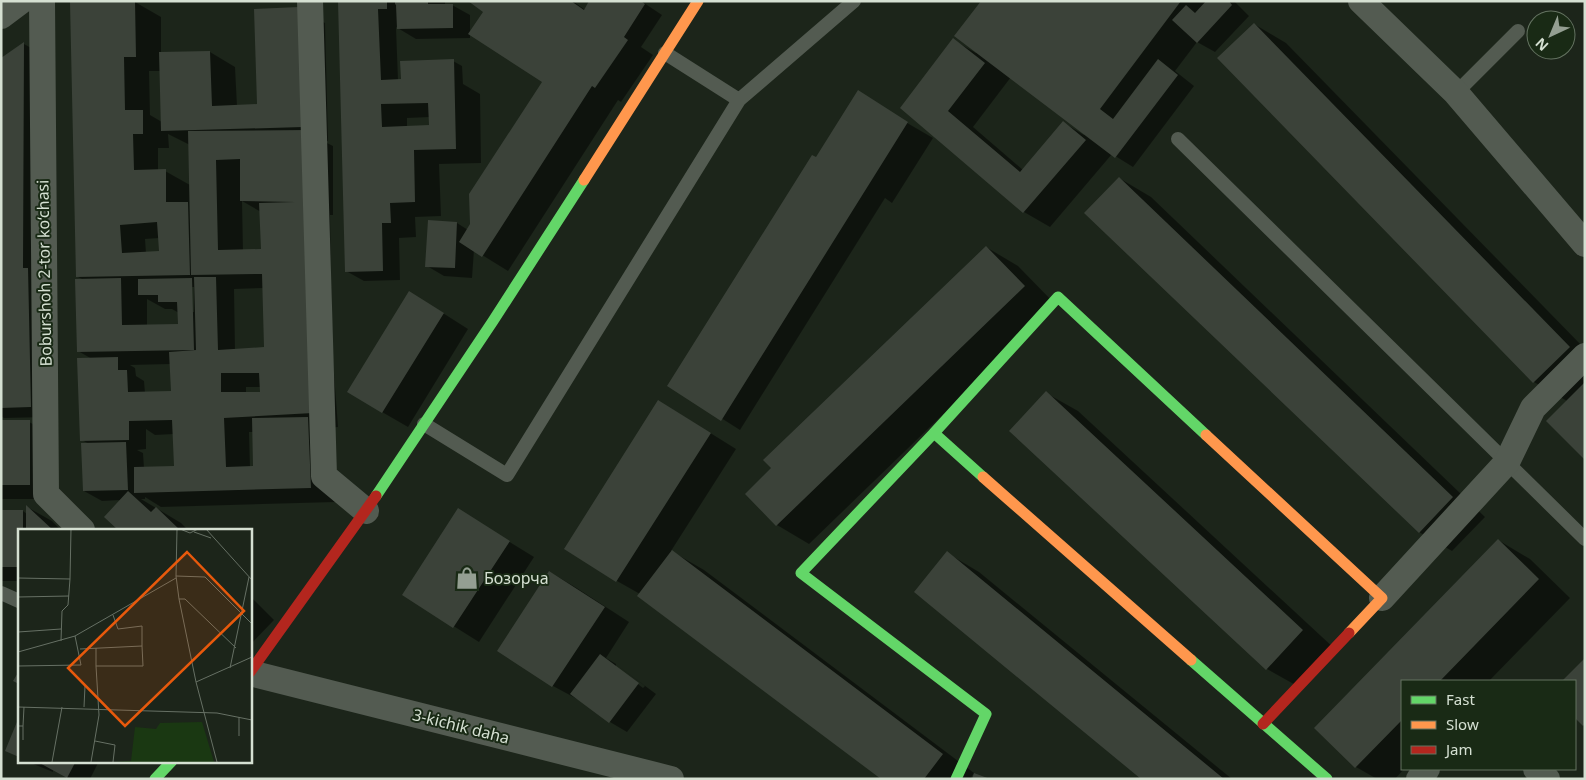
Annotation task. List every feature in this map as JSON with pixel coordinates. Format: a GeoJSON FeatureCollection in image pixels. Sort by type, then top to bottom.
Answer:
{"type":"FeatureCollection","features":[{"type":"Feature","properties":{"kind":"street"},"geometry":{"type":"LineString","coordinates":[[1,16],[21,1]]}},
{"type":"Feature","properties":{"kind":"street","name":"Boburshoh 2-tor ko‘chasi"},"geometry":{"type":"LineString","coordinates":[[42,1],[46,494],[81,529]]}},
{"type":"Feature","properties":{"kind":"street"},"geometry":{"type":"LineString","coordinates":[[310,1],[324,476],[366,510]]}},
{"type":"Feature","properties":{"kind":"street"},"geometry":{"type":"LineString","coordinates":[[251,671],[366,510],[553,231],[698,1]]}},
{"type":"Feature","properties":{"kind":"street"},"geometry":{"type":"LineString","coordinates":[[1361,1],[1456,93],[1585,244]]}},
{"type":"Feature","properties":{"kind":"street"},"geometry":{"type":"LineString","coordinates":[[956,779],[986,714],[801,573],[934,433],[1058,297],[1382,598]]}},
{"type":"Feature","properties":{"kind":"street"},"geometry":{"type":"LineString","coordinates":[[1264,724],[1507,462],[1533,408],[1585,356]]}},
{"type":"Feature","properties":{"kind":"street"},"geometry":{"type":"LineString","coordinates":[[934,433],[1328,779]]}},
{"type":"Feature","properties":{"kind":"street","name":"3-kichik daha"},"geometry":{"type":"LineString","coordinates":[[251,672],[671,779]]}},
{"type":"Feature","properties":{"kind":"street"},"geometry":{"type":"LineString","coordinates":[[155,779],[167,763]]}},
{"type":"Feature","properties":{"kind":"street"},"geometry":{"type":"LineString","coordinates":[[1537,770],[1547,779]]}},
{"type":"Feature","properties":{"kind":"lane"},"geometry":{"type":"LineString","coordinates":[[424,424],[507,475],[739,100],[854,1]]}},
{"type":"Feature","properties":{"kind":"lane"},"geometry":{"type":"LineString","coordinates":[[1456,93],[1518,31]]}},
{"type":"Feature","properties":{"kind":"lane"},"geometry":{"type":"LineString","coordinates":[[665,53],[739,100]]}},
{"type":"Feature","properties":{"kind":"lane"},"geometry":{"type":"LineString","coordinates":[[1178,139],[1585,539]]}},
{"type":"Feature","properties":{"kind":"lane"},"geometry":{"type":"LineString","coordinates":[[1,593],[18,601]]}},
{"type":"Feature","properties":{"kind":"building"},"geometry":{"type":"Polygon","coordinates":[[[135,1],[136,57],[124,57],[125,110],[143,110],[143,134],[133,134],[134,170],[166,169],[166,202],[188,202],[190,275],[76,277],[70,2],[135,1]],[[157,222],[120,225],[122,253],[159,251],[157,222]]]}},
{"type":"Feature","properties":{"kind":"building"},"geometry":{"type":"Polygon","coordinates":[[[338,1],[387,1],[387,9],[378,9],[381,80],[401,79],[400,61],[454,59],[456,149],[414,150],[415,202],[390,203],[391,223],[382,223],[383,271],[345,272],[338,1]],[[428,103],[381,104],[382,127],[429,125],[428,103]]]}},
{"type":"Feature","properties":{"kind":"building"},"geometry":{"type":"Polygon","coordinates":[[[395,1],[428,1],[428,4],[453,4],[453,28],[397,29],[395,1]]]}},
{"type":"Feature","properties":{"kind":"building"},"geometry":{"type":"Polygon","coordinates":[[[468,1],[571,1],[584,10],[589,1],[641,1],[645,4],[624,37],[628,40],[595,88],[592,86],[482,257],[459,242],[470,224],[469,194],[542,82],[468,34],[483,12],[468,1]]]}},
{"type":"Feature","properties":{"kind":"building"},"geometry":{"type":"Polygon","coordinates":[[[981,1],[1181,1],[1100,109],[1113,119],[1158,59],[1178,75],[1115,158],[954,36],[981,1]]]}},
{"type":"Feature","properties":{"kind":"building"},"geometry":{"type":"Polygon","coordinates":[[[1206,1],[1229,1],[1232,5],[1197,43],[1172,20],[1186,5],[1195,13],[1206,1]]]}},
{"type":"Feature","properties":{"kind":"building"},"geometry":{"type":"Polygon","coordinates":[[[299,7],[303,127],[161,131],[159,52],[210,51],[212,106],[257,104],[254,9],[299,7]]]}},
{"type":"Feature","properties":{"kind":"building"},"geometry":{"type":"Polygon","coordinates":[[[1254,23],[1570,347],[1533,383],[1217,58],[1254,23]]]}},
{"type":"Feature","properties":{"kind":"building"},"geometry":{"type":"Polygon","coordinates":[[[953,38],[985,63],[948,111],[1020,172],[1063,121],[1086,140],[1023,213],[900,108],[953,38]]]}},
{"type":"Feature","properties":{"kind":"building"},"geometry":{"type":"Polygon","coordinates":[[[24,42],[23,268],[28,268],[31,407],[1,408],[1,58],[24,42]]]}},
{"type":"Feature","properties":{"kind":"building"},"geometry":{"type":"Polygon","coordinates":[[[858,90],[908,122],[721,421],[667,386],[812,155],[816,157],[858,90]]]}},
{"type":"Feature","properties":{"kind":"building"},"geometry":{"type":"Polygon","coordinates":[[[308,130],[313,413],[224,418],[226,467],[253,466],[252,418],[308,417],[311,488],[134,493],[134,467],[174,466],[172,420],[129,421],[129,440],[80,441],[77,358],[118,357],[118,370],[127,370],[128,392],[171,391],[169,352],[196,350],[194,277],[216,277],[218,350],[264,347],[262,274],[191,275],[188,131],[308,130]],[[240,159],[216,160],[218,250],[261,249],[259,203],[295,202],[240,201],[240,159]],[[221,373],[221,392],[260,392],[259,373],[221,373]]]}},
{"type":"Feature","properties":{"kind":"building"},"geometry":{"type":"Polygon","coordinates":[[[1119,177],[1453,497],[1419,533],[1084,213],[1119,177]]]}},
{"type":"Feature","properties":{"kind":"building"},"geometry":{"type":"Polygon","coordinates":[[[428,220],[457,222],[455,268],[425,267],[428,220]]]}},
{"type":"Feature","properties":{"kind":"building"},"geometry":{"type":"Polygon","coordinates":[[[986,246],[1025,286],[776,526],[745,494],[771,468],[763,460],[986,246]]]}},
{"type":"Feature","properties":{"kind":"building"},"geometry":{"type":"Polygon","coordinates":[[[121,278],[122,325],[178,324],[177,302],[158,302],[158,295],[138,295],[138,279],[192,278],[194,350],[77,352],[75,279],[121,278]]]}},
{"type":"Feature","properties":{"kind":"building"},"geometry":{"type":"Polygon","coordinates":[[[409,291],[444,313],[382,413],[347,392],[409,291]]]}},
{"type":"Feature","properties":{"kind":"building"},"geometry":{"type":"Polygon","coordinates":[[[1585,382],[1585,460],[1546,421],[1585,382]]]}},
{"type":"Feature","properties":{"kind":"building"},"geometry":{"type":"Polygon","coordinates":[[[1046,391],[1303,630],[1266,670],[1009,431],[1046,391]]]}},
{"type":"Feature","properties":{"kind":"building"},"geometry":{"type":"Polygon","coordinates":[[[658,400],[711,433],[616,582],[564,549],[658,400]]]}},
{"type":"Feature","properties":{"kind":"building"},"geometry":{"type":"Polygon","coordinates":[[[1,420],[30,420],[30,485],[1,485],[1,420]]]}},
{"type":"Feature","properties":{"kind":"building"},"geometry":{"type":"Polygon","coordinates":[[[126,442],[128,490],[83,491],[81,443],[126,442]]]}},
{"type":"Feature","properties":{"kind":"building"},"geometry":{"type":"Polygon","coordinates":[[[128,491],[151,512],[156,507],[179,529],[117,529],[104,517],[128,491]]]}},
{"type":"Feature","properties":{"kind":"building"},"geometry":{"type":"Polygon","coordinates":[[[26,505],[52,529],[26,529],[26,505]]]}},
{"type":"Feature","properties":{"kind":"building"},"geometry":{"type":"Polygon","coordinates":[[[458,508],[510,541],[453,628],[402,595],[458,508]]]}},
{"type":"Feature","properties":{"kind":"building"},"geometry":{"type":"Polygon","coordinates":[[[1,510],[23,510],[23,529],[18,529],[18,567],[1,567],[1,510]]]}},
{"type":"Feature","properties":{"kind":"building"},"geometry":{"type":"Polygon","coordinates":[[[1498,539],[1539,579],[1441,680],[1401,680],[1401,721],[1355,768],[1314,728],[1498,539]]]}},
{"type":"Feature","properties":{"kind":"building"},"geometry":{"type":"Polygon","coordinates":[[[672,550],[943,754],[924,779],[881,779],[637,596],[672,550]]]}},
{"type":"Feature","properties":{"kind":"building"},"geometry":{"type":"Polygon","coordinates":[[[947,551],[1224,779],[1141,779],[914,592],[947,551]]]}},
{"type":"Feature","properties":{"kind":"building"},"geometry":{"type":"Polygon","coordinates":[[[549,571],[605,607],[552,687],[497,651],[549,571]]]}},
{"type":"Feature","properties":{"kind":"building"},"geometry":{"type":"Polygon","coordinates":[[[600,654],[639,683],[609,723],[570,694],[600,654]]]}},
{"type":"Feature","properties":{"kind":"building"},"geometry":{"type":"Polygon","coordinates":[[[1585,658],[1585,724],[1583,726],[1576,719],[1576,680],[1563,680],[1585,658]]]}},
{"type":"Feature","properties":{"kind":"building"},"geometry":{"type":"Polygon","coordinates":[[[18,673],[18,684],[13,681],[18,673]]]}},
{"type":"Feature","properties":{"kind":"building"},"geometry":{"type":"Polygon","coordinates":[[[18,719],[18,757],[5,751],[18,719]]]}},
{"type":"Feature","properties":{"kind":"building"},"geometry":{"type":"Polygon","coordinates":[[[38,762],[75,762],[67,778],[38,762]]]}},
{"type":"Feature","properties":{"kind":"building"},"geometry":{"type":"Polygon","coordinates":[[[974,773],[990,779],[972,779],[974,773]]]}},
{"type":"Feature","properties":{"kind":"traffic: fast"},"geometry":{"type":"LineString","coordinates":[[376,496],[493,321],[584,180]]}},
{"type":"Feature","properties":{"kind":"traffic: fast"},"geometry":{"type":"LineString","coordinates":[[934,433],[1058,297],[1206,435]]}},
{"type":"Feature","properties":{"kind":"traffic: fast"},"geometry":{"type":"LineString","coordinates":[[956,779],[986,714],[801,573],[934,433],[983,477]]}},
{"type":"Feature","properties":{"kind":"traffic: fast"},"geometry":{"type":"LineString","coordinates":[[1191,660],[1327,779]]}},
{"type":"Feature","properties":{"kind":"traffic: fast"},"geometry":{"type":"LineString","coordinates":[[155,779],[171,762]]}},
{"type":"Feature","properties":{"kind":"traffic: slow"},"geometry":{"type":"LineString","coordinates":[[584,180],[698,1]]}},
{"type":"Feature","properties":{"kind":"traffic: slow"},"geometry":{"type":"LineString","coordinates":[[1206,435],[1382,598],[1349,633]]}},
{"type":"Feature","properties":{"kind":"traffic: slow"},"geometry":{"type":"LineString","coordinates":[[983,477],[1191,660]]}},
{"type":"Feature","properties":{"kind":"traffic: jam"},"geometry":{"type":"LineString","coordinates":[[251,671],[376,496]]}},
{"type":"Feature","properties":{"kind":"traffic: jam"},"geometry":{"type":"LineString","coordinates":[[1263,724],[1349,633]]}},
{"type":"Feature","properties":{"kind":"place","name":"Бозорча"},"geometry":{"type":"Point","coordinates":[467,578]}}]}
